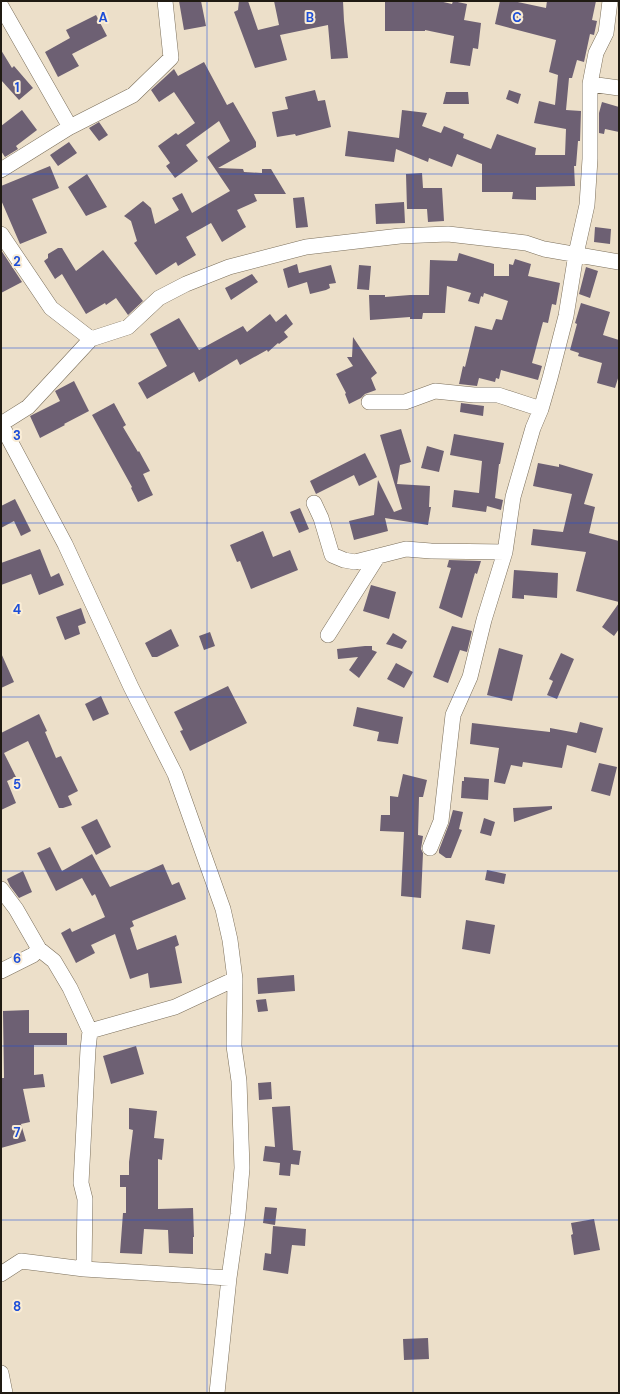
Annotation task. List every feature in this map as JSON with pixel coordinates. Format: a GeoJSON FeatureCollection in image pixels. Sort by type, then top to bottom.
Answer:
{"type":"FeatureCollection","features":[{"type":"Feature","properties":{"kind":"street"},"geometry":{"type":"LineString","coordinates":[[1,170],[70,127],[133,95],[171,58],[165,1]]}},
{"type":"Feature","properties":{"kind":"street"},"geometry":{"type":"LineString","coordinates":[[430,848],[441,821],[453,715],[470,677],[484,620],[505,552],[513,498],[533,428],[541,408],[566,316],[576,254],[587,205],[590,159],[590,84],[596,53],[606,33],[610,1]]}},
{"type":"Feature","properties":{"kind":"street"},"geometry":{"type":"LineString","coordinates":[[1,6],[70,127]]}},
{"type":"Feature","properties":{"kind":"street"},"geometry":{"type":"LineString","coordinates":[[590,84],[619,88]]}},
{"type":"Feature","properties":{"kind":"street"},"geometry":{"type":"LineString","coordinates":[[1,234],[51,308],[91,339]]}},
{"type":"Feature","properties":{"kind":"street"},"geometry":{"type":"LineString","coordinates":[[217,1393],[242,1168],[239,1081],[234,1046],[235,979],[230,940],[223,909],[175,774],[131,687],[64,544],[1,424],[28,407],[91,339],[128,327],[160,298],[186,284],[229,266],[306,247],[400,236],[448,234],[526,243],[544,249],[619,262]]}},
{"type":"Feature","properties":{"kind":"street"},"geometry":{"type":"LineString","coordinates":[[369,402],[405,402],[434,391],[474,395],[498,395],[541,408]]}},
{"type":"Feature","properties":{"kind":"street"},"geometry":{"type":"LineString","coordinates":[[314,503],[321,518],[332,555],[344,560],[355,562],[406,549],[432,551],[505,552]]}},
{"type":"Feature","properties":{"kind":"street"},"geometry":{"type":"LineString","coordinates":[[328,635],[378,556]]}},
{"type":"Feature","properties":{"kind":"street"},"geometry":{"type":"LineString","coordinates":[[1,889],[16,909],[39,949],[54,961],[70,988],[90,1031],[81,1182],[85,1199],[84,1269]]}},
{"type":"Feature","properties":{"kind":"street"},"geometry":{"type":"LineString","coordinates":[[1,971],[34,955],[39,949]]}},
{"type":"Feature","properties":{"kind":"street"},"geometry":{"type":"LineString","coordinates":[[90,1031],[175,1007],[235,979]]}},
{"type":"Feature","properties":{"kind":"street"},"geometry":{"type":"LineString","coordinates":[[1,1274],[21,1261],[84,1269],[229,1278]]}},
{"type":"Feature","properties":{"kind":"street"},"geometry":{"type":"LineString","coordinates":[[1,1373],[5,1393]]}},
{"type":"Feature","properties":{"kind":"building"},"geometry":{"type":"Polygon","coordinates":[[[179,1],[201,1],[206,26],[184,30],[179,1]]]}},
{"type":"Feature","properties":{"kind":"building"},"geometry":{"type":"Polygon","coordinates":[[[239,1],[248,1],[258,30],[279,25],[274,1],[343,1],[348,58],[331,59],[328,25],[280,35],[287,60],[255,68],[234,12],[238,10],[239,1]]]}},
{"type":"Feature","properties":{"kind":"building"},"geometry":{"type":"Polygon","coordinates":[[[385,1],[439,1],[452,4],[453,1],[467,4],[464,20],[481,23],[478,49],[473,48],[470,66],[450,63],[454,36],[425,30],[385,31],[385,1]]]}},
{"type":"Feature","properties":{"kind":"building"},"geometry":{"type":"Polygon","coordinates":[[[500,1],[513,1],[546,8],[547,1],[596,1],[592,20],[597,21],[594,35],[590,34],[584,62],[577,60],[572,78],[569,78],[566,110],[581,111],[580,141],[578,141],[576,166],[574,166],[575,186],[536,187],[536,200],[512,199],[513,192],[482,192],[482,164],[457,154],[452,167],[429,158],[428,162],[396,149],[394,162],[345,156],[348,131],[399,138],[402,110],[427,113],[422,126],[441,133],[444,126],[464,134],[463,138],[491,149],[497,134],[536,148],[535,155],[565,155],[566,129],[534,123],[539,101],[555,105],[558,75],[549,72],[556,40],[495,24],[500,1]]]}},
{"type":"Feature","properties":{"kind":"building"},"geometry":{"type":"Polygon","coordinates":[[[96,15],[107,36],[72,54],[79,66],[58,77],[45,52],[70,38],[66,30],[96,15]]]}},
{"type":"Feature","properties":{"kind":"building"},"geometry":{"type":"Polygon","coordinates":[[[1,50],[12,68],[14,66],[33,88],[19,100],[1,80],[1,50]]]}},
{"type":"Feature","properties":{"kind":"building"},"geometry":{"type":"Polygon","coordinates":[[[204,62],[227,105],[233,102],[256,142],[256,147],[218,168],[243,169],[244,172],[262,173],[262,169],[271,169],[286,194],[254,194],[257,201],[237,210],[246,227],[222,242],[211,223],[186,237],[196,255],[178,266],[176,262],[156,275],[134,243],[137,241],[131,221],[124,216],[143,201],[151,208],[155,224],[179,210],[172,198],[182,193],[192,213],[230,191],[207,157],[230,141],[219,121],[186,145],[198,161],[175,178],[166,166],[170,163],[158,146],[176,133],[178,135],[195,123],[174,92],[159,102],[151,90],[174,69],[178,76],[204,62]]]}},
{"type":"Feature","properties":{"kind":"building"},"geometry":{"type":"Polygon","coordinates":[[[315,90],[318,101],[325,100],[331,127],[296,136],[295,134],[277,137],[272,112],[288,109],[285,97],[315,90]]]}},
{"type":"Feature","properties":{"kind":"building"},"geometry":{"type":"Polygon","coordinates":[[[509,90],[521,94],[518,104],[506,99],[509,90]]]}},
{"type":"Feature","properties":{"kind":"building"},"geometry":{"type":"Polygon","coordinates":[[[446,92],[468,92],[469,104],[443,104],[446,92]]]}},
{"type":"Feature","properties":{"kind":"building"},"geometry":{"type":"Polygon","coordinates":[[[602,102],[619,107],[619,132],[605,129],[604,134],[599,133],[599,113],[602,102]]]}},
{"type":"Feature","properties":{"kind":"building"},"geometry":{"type":"Polygon","coordinates":[[[22,110],[37,130],[16,146],[18,149],[5,157],[1,151],[1,126],[22,110]]]}},
{"type":"Feature","properties":{"kind":"building"},"geometry":{"type":"Polygon","coordinates":[[[99,122],[108,135],[99,141],[89,128],[99,122]]]}},
{"type":"Feature","properties":{"kind":"building"},"geometry":{"type":"Polygon","coordinates":[[[69,142],[77,153],[58,166],[50,155],[69,142]]]}},
{"type":"Feature","properties":{"kind":"building"},"geometry":{"type":"Polygon","coordinates":[[[50,166],[59,188],[32,199],[47,233],[20,244],[1,200],[1,186],[50,166]]]}},
{"type":"Feature","properties":{"kind":"building"},"geometry":{"type":"Polygon","coordinates":[[[422,173],[423,188],[442,188],[444,221],[428,222],[427,209],[407,209],[406,174],[422,173]]]}},
{"type":"Feature","properties":{"kind":"building"},"geometry":{"type":"Polygon","coordinates":[[[87,174],[107,207],[86,216],[68,187],[87,174]]]}},
{"type":"Feature","properties":{"kind":"building"},"geometry":{"type":"Polygon","coordinates":[[[304,197],[308,227],[296,228],[293,198],[304,197]]]}},
{"type":"Feature","properties":{"kind":"building"},"geometry":{"type":"Polygon","coordinates":[[[404,202],[405,223],[376,224],[375,204],[404,202]]]}},
{"type":"Feature","properties":{"kind":"building"},"geometry":{"type":"Polygon","coordinates":[[[595,227],[611,229],[610,244],[594,242],[595,227]]]}},
{"type":"Feature","properties":{"kind":"building"},"geometry":{"type":"Polygon","coordinates":[[[58,248],[62,248],[76,271],[103,250],[143,301],[128,315],[116,298],[106,305],[105,303],[86,314],[62,274],[55,279],[44,261],[48,258],[48,254],[58,248]]]}},
{"type":"Feature","properties":{"kind":"building"},"geometry":{"type":"Polygon","coordinates":[[[1,250],[22,282],[1,293],[1,250]]]}},
{"type":"Feature","properties":{"kind":"building"},"geometry":{"type":"Polygon","coordinates":[[[459,253],[494,264],[494,276],[509,276],[509,264],[513,265],[515,259],[531,264],[528,276],[560,283],[556,305],[552,304],[548,323],[543,322],[532,363],[542,366],[538,380],[501,370],[499,379],[496,378],[495,382],[479,378],[477,386],[459,384],[463,366],[465,367],[475,326],[492,330],[496,319],[502,320],[508,301],[484,293],[483,297],[481,296],[479,304],[468,301],[471,293],[447,286],[445,313],[423,313],[422,319],[410,319],[410,317],[370,320],[369,295],[385,295],[385,297],[429,295],[430,260],[457,261],[459,253]]]}},
{"type":"Feature","properties":{"kind":"building"},"geometry":{"type":"Polygon","coordinates":[[[297,264],[299,273],[331,265],[336,283],[329,284],[330,288],[326,290],[310,294],[307,282],[288,288],[283,269],[297,264]]]}},
{"type":"Feature","properties":{"kind":"building"},"geometry":{"type":"Polygon","coordinates":[[[359,265],[371,266],[369,290],[357,289],[359,265]]]}},
{"type":"Feature","properties":{"kind":"building"},"geometry":{"type":"Polygon","coordinates":[[[586,267],[598,271],[590,298],[579,294],[586,267]]]}},
{"type":"Feature","properties":{"kind":"building"},"geometry":{"type":"Polygon","coordinates":[[[252,274],[258,282],[231,300],[225,288],[252,274]]]}},
{"type":"Feature","properties":{"kind":"building"},"geometry":{"type":"Polygon","coordinates":[[[581,303],[610,312],[603,335],[619,340],[619,375],[615,388],[597,383],[602,363],[578,356],[579,353],[570,350],[577,324],[575,323],[581,303]]]}},
{"type":"Feature","properties":{"kind":"building"},"geometry":{"type":"Polygon","coordinates":[[[270,314],[276,322],[286,314],[293,324],[284,332],[288,337],[268,352],[267,350],[240,365],[237,359],[199,382],[194,372],[147,399],[138,383],[167,366],[150,334],[179,318],[199,350],[243,326],[247,332],[270,314]]]}},
{"type":"Feature","properties":{"kind":"building"},"geometry":{"type":"Polygon","coordinates":[[[353,337],[377,373],[371,378],[376,390],[365,394],[361,398],[349,404],[345,394],[346,393],[336,374],[353,366],[347,357],[352,357],[353,337]]]}},
{"type":"Feature","properties":{"kind":"building"},"geometry":{"type":"Polygon","coordinates":[[[74,381],[89,411],[40,438],[30,416],[60,401],[55,391],[74,381]]]}},
{"type":"Feature","properties":{"kind":"building"},"geometry":{"type":"Polygon","coordinates":[[[114,403],[126,425],[123,427],[150,471],[143,474],[153,495],[138,502],[131,488],[132,487],[92,415],[114,403]]]}},
{"type":"Feature","properties":{"kind":"building"},"geometry":{"type":"Polygon","coordinates":[[[461,403],[484,406],[483,416],[460,412],[461,403]]]}},
{"type":"Feature","properties":{"kind":"building"},"geometry":{"type":"Polygon","coordinates":[[[401,429],[411,462],[400,465],[397,484],[430,486],[429,507],[431,507],[428,525],[385,518],[388,531],[354,540],[349,521],[374,515],[378,480],[394,512],[402,509],[380,435],[401,429]]]}},
{"type":"Feature","properties":{"kind":"building"},"geometry":{"type":"Polygon","coordinates":[[[454,434],[504,443],[499,464],[495,498],[503,500],[501,510],[487,506],[486,512],[452,507],[454,490],[479,493],[482,461],[450,455],[454,434]]]}},
{"type":"Feature","properties":{"kind":"building"},"geometry":{"type":"Polygon","coordinates":[[[427,446],[444,451],[439,472],[421,468],[427,446]]]}},
{"type":"Feature","properties":{"kind":"building"},"geometry":{"type":"Polygon","coordinates":[[[365,453],[377,477],[359,486],[354,475],[316,494],[310,481],[365,453]]]}},
{"type":"Feature","properties":{"kind":"building"},"geometry":{"type":"Polygon","coordinates":[[[538,463],[559,467],[559,464],[593,474],[584,504],[595,507],[589,533],[619,541],[619,602],[576,591],[586,552],[531,545],[533,529],[563,532],[572,494],[533,486],[538,463]]]}},
{"type":"Feature","properties":{"kind":"building"},"geometry":{"type":"Polygon","coordinates":[[[15,499],[31,531],[21,536],[14,521],[1,528],[1,506],[15,499]]]}},
{"type":"Feature","properties":{"kind":"building"},"geometry":{"type":"Polygon","coordinates":[[[300,508],[309,529],[299,533],[290,512],[300,508]]]}},
{"type":"Feature","properties":{"kind":"building"},"geometry":{"type":"Polygon","coordinates":[[[263,531],[273,557],[290,550],[298,570],[251,589],[240,561],[237,562],[230,545],[263,531]]]}},
{"type":"Feature","properties":{"kind":"building"},"geometry":{"type":"Polygon","coordinates":[[[40,549],[51,577],[59,573],[64,585],[39,595],[31,574],[1,585],[1,563],[40,549]]]}},
{"type":"Feature","properties":{"kind":"building"},"geometry":{"type":"Polygon","coordinates":[[[449,560],[481,561],[477,574],[475,573],[462,618],[439,608],[451,568],[447,567],[449,560]]]}},
{"type":"Feature","properties":{"kind":"building"},"geometry":{"type":"Polygon","coordinates":[[[514,570],[558,573],[557,598],[524,595],[524,599],[512,598],[514,570]]]}},
{"type":"Feature","properties":{"kind":"building"},"geometry":{"type":"Polygon","coordinates":[[[371,585],[396,592],[389,619],[363,611],[371,585]]]}},
{"type":"Feature","properties":{"kind":"building"},"geometry":{"type":"Polygon","coordinates":[[[619,603],[619,629],[614,636],[602,627],[619,603]]]}},
{"type":"Feature","properties":{"kind":"building"},"geometry":{"type":"Polygon","coordinates":[[[81,608],[86,623],[78,626],[80,634],[65,640],[56,617],[81,608]]]}},
{"type":"Feature","properties":{"kind":"building"},"geometry":{"type":"Polygon","coordinates":[[[452,626],[472,631],[467,652],[460,650],[448,683],[433,677],[452,626]]]}},
{"type":"Feature","properties":{"kind":"building"},"geometry":{"type":"Polygon","coordinates":[[[171,629],[179,646],[157,657],[152,657],[145,643],[171,629]]]}},
{"type":"Feature","properties":{"kind":"building"},"geometry":{"type":"Polygon","coordinates":[[[210,632],[215,646],[204,650],[199,636],[210,632]]]}},
{"type":"Feature","properties":{"kind":"building"},"geometry":{"type":"Polygon","coordinates":[[[393,633],[407,641],[402,649],[386,644],[393,633]]]}},
{"type":"Feature","properties":{"kind":"building"},"geometry":{"type":"Polygon","coordinates":[[[372,646],[372,650],[377,652],[359,678],[349,670],[358,657],[338,659],[337,649],[372,646]]]}},
{"type":"Feature","properties":{"kind":"building"},"geometry":{"type":"Polygon","coordinates":[[[499,648],[523,655],[512,701],[487,695],[499,648]]]}},
{"type":"Feature","properties":{"kind":"building"},"geometry":{"type":"Polygon","coordinates":[[[1,653],[14,682],[1,688],[1,653]]]}},
{"type":"Feature","properties":{"kind":"building"},"geometry":{"type":"Polygon","coordinates":[[[561,653],[574,659],[557,699],[547,695],[553,681],[549,679],[561,653]]]}},
{"type":"Feature","properties":{"kind":"building"},"geometry":{"type":"Polygon","coordinates":[[[396,663],[413,672],[404,688],[387,679],[396,663]]]}},
{"type":"Feature","properties":{"kind":"building"},"geometry":{"type":"Polygon","coordinates":[[[228,686],[247,723],[190,751],[180,731],[183,730],[174,712],[228,686]]]}},
{"type":"Feature","properties":{"kind":"building"},"geometry":{"type":"Polygon","coordinates":[[[101,696],[109,714],[93,721],[85,704],[101,696]]]}},
{"type":"Feature","properties":{"kind":"building"},"geometry":{"type":"Polygon","coordinates":[[[357,707],[403,717],[398,744],[377,741],[379,732],[353,726],[357,707]]]}},
{"type":"Feature","properties":{"kind":"building"},"geometry":{"type":"Polygon","coordinates":[[[39,714],[47,731],[45,732],[56,758],[61,756],[78,791],[68,796],[72,805],[59,808],[28,741],[4,753],[16,777],[7,781],[16,803],[1,810],[1,733],[39,714]]]}},
{"type":"Feature","properties":{"kind":"building"},"geometry":{"type":"Polygon","coordinates":[[[580,722],[603,728],[596,753],[567,745],[562,768],[523,762],[522,767],[511,765],[505,784],[494,782],[499,748],[470,744],[472,723],[550,732],[550,728],[577,733],[580,722]]]}},
{"type":"Feature","properties":{"kind":"building"},"geometry":{"type":"Polygon","coordinates":[[[599,763],[617,767],[610,796],[591,791],[599,763]]]}},
{"type":"Feature","properties":{"kind":"building"},"geometry":{"type":"Polygon","coordinates":[[[403,774],[427,780],[423,797],[419,797],[418,835],[423,836],[421,849],[423,853],[421,898],[401,896],[404,832],[380,831],[381,815],[390,815],[390,796],[398,797],[403,774]]]}},
{"type":"Feature","properties":{"kind":"building"},"geometry":{"type":"Polygon","coordinates":[[[464,777],[489,779],[488,800],[461,798],[462,781],[464,781],[464,777]]]}},
{"type":"Feature","properties":{"kind":"building"},"geometry":{"type":"Polygon","coordinates":[[[552,806],[552,809],[514,822],[513,808],[552,806]]]}},
{"type":"Feature","properties":{"kind":"building"},"geometry":{"type":"Polygon","coordinates":[[[453,810],[463,812],[459,829],[462,830],[451,858],[446,858],[439,853],[439,850],[453,810]]]}},
{"type":"Feature","properties":{"kind":"building"},"geometry":{"type":"Polygon","coordinates":[[[484,818],[495,822],[491,836],[480,833],[484,818]]]}},
{"type":"Feature","properties":{"kind":"building"},"geometry":{"type":"Polygon","coordinates":[[[97,819],[111,847],[96,855],[81,827],[97,819]]]}},
{"type":"Feature","properties":{"kind":"building"},"geometry":{"type":"Polygon","coordinates":[[[50,847],[62,871],[92,854],[110,887],[163,864],[172,885],[179,882],[186,899],[132,921],[134,926],[130,928],[137,950],[176,935],[179,945],[175,947],[182,983],[150,988],[148,973],[130,979],[115,934],[91,945],[95,953],[76,963],[61,933],[70,928],[72,932],[105,917],[95,894],[92,896],[82,878],[56,891],[37,853],[50,847]]]}},
{"type":"Feature","properties":{"kind":"building"},"geometry":{"type":"Polygon","coordinates":[[[487,870],[506,874],[504,884],[485,880],[487,870]]]}},
{"type":"Feature","properties":{"kind":"building"},"geometry":{"type":"Polygon","coordinates":[[[23,871],[32,892],[19,898],[10,886],[7,879],[23,871]]]}},
{"type":"Feature","properties":{"kind":"building"},"geometry":{"type":"Polygon","coordinates":[[[466,920],[495,925],[490,954],[462,949],[466,920]]]}},
{"type":"Feature","properties":{"kind":"building"},"geometry":{"type":"Polygon","coordinates":[[[294,975],[295,991],[258,994],[257,978],[294,975]]]}},
{"type":"Feature","properties":{"kind":"building"},"geometry":{"type":"Polygon","coordinates":[[[266,999],[268,1011],[258,1012],[256,1000],[266,999]]]}},
{"type":"Feature","properties":{"kind":"building"},"geometry":{"type":"Polygon","coordinates":[[[29,1010],[29,1033],[67,1033],[67,1045],[34,1045],[34,1075],[43,1074],[45,1087],[23,1089],[30,1122],[21,1124],[26,1141],[1,1148],[1,1078],[4,1078],[3,1011],[29,1010]]]}},
{"type":"Feature","properties":{"kind":"building"},"geometry":{"type":"Polygon","coordinates":[[[136,1046],[144,1074],[111,1084],[103,1056],[136,1046]]]}},
{"type":"Feature","properties":{"kind":"building"},"geometry":{"type":"Polygon","coordinates":[[[271,1082],[272,1099],[259,1100],[258,1083],[271,1082]]]}},
{"type":"Feature","properties":{"kind":"building"},"geometry":{"type":"Polygon","coordinates":[[[290,1106],[293,1150],[301,1151],[299,1165],[291,1164],[290,1176],[279,1175],[280,1163],[263,1161],[265,1146],[275,1147],[272,1107],[290,1106]]]}},
{"type":"Feature","properties":{"kind":"building"},"geometry":{"type":"Polygon","coordinates":[[[129,1108],[157,1111],[154,1138],[164,1139],[162,1160],[158,1159],[158,1209],[193,1208],[193,1254],[169,1253],[168,1230],[144,1229],[142,1254],[120,1253],[123,1213],[126,1213],[126,1187],[120,1187],[120,1175],[129,1175],[133,1130],[129,1129],[129,1108]]]}},
{"type":"Feature","properties":{"kind":"building"},"geometry":{"type":"Polygon","coordinates":[[[265,1207],[277,1208],[275,1225],[263,1223],[265,1207]]]}},
{"type":"Feature","properties":{"kind":"building"},"geometry":{"type":"Polygon","coordinates":[[[594,1219],[600,1250],[574,1255],[571,1223],[594,1219]]]}},
{"type":"Feature","properties":{"kind":"building"},"geometry":{"type":"Polygon","coordinates":[[[273,1226],[306,1229],[305,1246],[292,1245],[288,1274],[263,1270],[265,1253],[271,1254],[273,1226]]]}},
{"type":"Feature","properties":{"kind":"building"},"geometry":{"type":"Polygon","coordinates":[[[428,1338],[429,1359],[404,1360],[403,1339],[428,1338]]]}}]}
